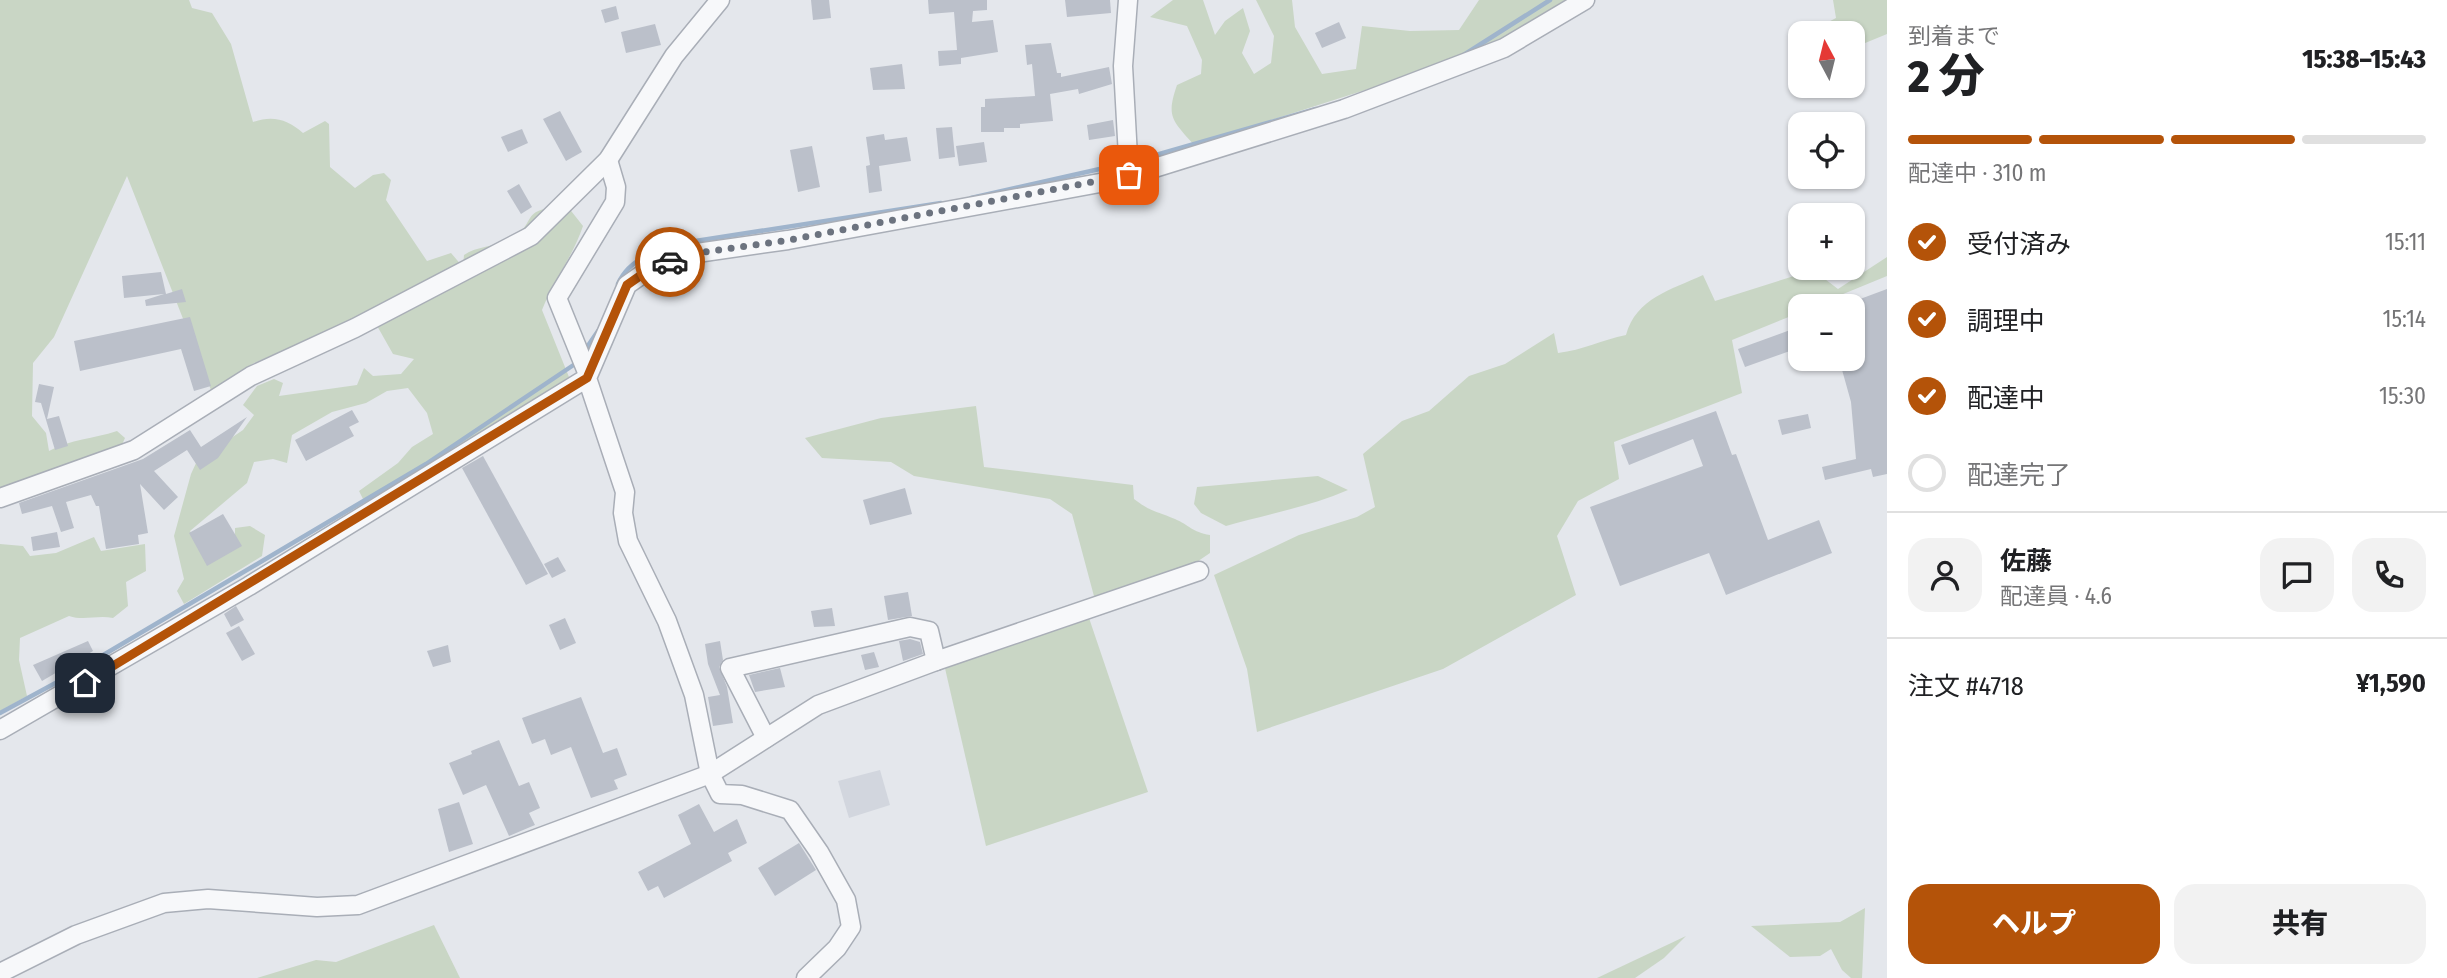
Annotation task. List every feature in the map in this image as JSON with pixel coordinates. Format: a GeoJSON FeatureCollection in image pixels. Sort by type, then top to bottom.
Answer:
{"type":"FeatureCollection","features":[{"type":"Feature","properties":{"kind":"street"},"geometry":{"type":"LineString","coordinates":[[0,498],[134,450],[251,376],[355,328],[531,236],[608,160],[674,56],[720,0]]}},
{"type":"Feature","properties":{"kind":"street"},"geometry":{"type":"LineString","coordinates":[[1128,0],[1123,66],[1129,175]]}},
{"type":"Feature","properties":{"kind":"street"},"geometry":{"type":"LineString","coordinates":[[0,730],[249,586],[587,375],[627,285],[647,271],[691,254],[789,240],[1129,175],[1356,105],[1504,47],[1585,0]]}},
{"type":"Feature","properties":{"kind":"street"},"geometry":{"type":"LineString","coordinates":[[608,160],[616,187],[615,202],[557,298],[587,375],[625,492],[623,513],[628,541],[667,621],[694,695],[710,774],[720,794],[742,794],[790,810],[819,852],[846,900],[851,927],[837,948],[806,978]]}},
{"type":"Feature","properties":{"kind":"street"},"geometry":{"type":"LineString","coordinates":[[0,972],[76,935],[164,903],[208,899],[317,907],[358,905],[710,774],[818,705],[936,661],[1199,571]]}},
{"type":"Feature","properties":{"kind":"street"},"geometry":{"type":"LineString","coordinates":[[765,738],[730,668],[910,627],[929,631],[936,661]]}},
{"type":"Feature","properties":{"kind":"shaded area"},"geometry":{"type":"Polygon","coordinates":[[[880,770],[890,805],[849,818],[838,781],[880,770]]]}},
{"type":"Feature","properties":{"kind":"green space"},"geometry":{"type":"Polygon","coordinates":[[[0,0],[189,0],[192,8],[212,13],[231,44],[253,122],[279,120],[292,124],[303,133],[325,121],[329,124],[330,167],[355,188],[373,175],[384,173],[391,180],[386,200],[427,261],[451,253],[463,267],[464,255],[518,234],[534,213],[568,207],[583,226],[542,310],[569,377],[439,461],[363,499],[359,491],[398,463],[412,447],[433,434],[427,413],[408,388],[387,391],[366,403],[332,412],[292,435],[287,463],[273,459],[254,462],[247,483],[190,531],[208,560],[235,539],[235,528],[250,526],[265,535],[262,556],[184,604],[177,591],[184,579],[174,536],[191,474],[197,461],[243,430],[254,415],[243,405],[257,386],[274,379],[283,383],[279,396],[357,385],[364,368],[373,376],[401,374],[414,359],[393,354],[376,324],[336,328],[254,363],[211,390],[127,176],[54,337],[33,363],[32,416],[46,433],[49,451],[117,431],[125,438],[120,449],[0,492],[0,0]]]}},
{"type":"Feature","properties":{"kind":"green space"},"geometry":{"type":"Polygon","coordinates":[[[1173,0],[1203,0],[1215,35],[1225,21],[1243,8],[1250,31],[1242,53],[1254,74],[1271,63],[1274,36],[1256,0],[1292,0],[1295,27],[1322,74],[1356,69],[1362,26],[1410,31],[1459,30],[1479,0],[1568,0],[1498,42],[1412,75],[1194,145],[1173,118],[1172,104],[1177,85],[1201,74],[1202,60],[1187,26],[1150,17],[1173,0]]]}},
{"type":"Feature","properties":{"kind":"green space"},"geometry":{"type":"Polygon","coordinates":[[[1833,0],[1887,0],[1887,34],[1866,43],[1866,21],[1830,21],[1836,18],[1833,0]]]}},
{"type":"Feature","properties":{"kind":"green space"},"geometry":{"type":"Polygon","coordinates":[[[1887,257],[1887,276],[1843,294],[1788,294],[1788,317],[1732,340],[1742,393],[1614,442],[1619,479],[1578,501],[1557,536],[1576,595],[1443,669],[1257,732],[1247,669],[1214,575],[1299,535],[1357,517],[1375,507],[1363,454],[1402,421],[1429,411],[1469,376],[1505,364],[1554,333],[1558,353],[1626,335],[1631,322],[1646,304],[1703,275],[1715,301],[1788,278],[1826,280],[1838,289],[1852,280],[1865,280],[1865,271],[1887,257]]]}},
{"type":"Feature","properties":{"kind":"green space"},"geometry":{"type":"Polygon","coordinates":[[[976,406],[984,467],[1133,485],[1134,499],[1149,509],[1210,535],[1210,553],[1185,570],[1095,600],[1072,514],[1050,499],[914,476],[891,462],[822,458],[805,438],[881,418],[976,406]]]}},
{"type":"Feature","properties":{"kind":"green space"},"geometry":{"type":"Polygon","coordinates":[[[1318,476],[1348,490],[1303,506],[1226,526],[1201,513],[1194,504],[1197,487],[1318,476]]]}},
{"type":"Feature","properties":{"kind":"green space"},"geometry":{"type":"Polygon","coordinates":[[[94,537],[101,551],[145,544],[146,571],[126,582],[128,606],[113,618],[69,616],[20,638],[19,660],[27,696],[0,711],[0,544],[23,546],[30,556],[56,553],[94,537]]]}},
{"type":"Feature","properties":{"kind":"green space"},"geometry":{"type":"Polygon","coordinates":[[[1089,618],[1148,792],[986,846],[944,664],[1089,618]]]}},
{"type":"Feature","properties":{"kind":"green space"},"geometry":{"type":"Polygon","coordinates":[[[1865,908],[1862,978],[1851,978],[1842,970],[1831,949],[1820,956],[1790,957],[1751,926],[1840,922],[1865,908]]]}},
{"type":"Feature","properties":{"kind":"green space"},"geometry":{"type":"Polygon","coordinates":[[[434,925],[460,978],[257,978],[316,960],[336,962],[434,925]]]}},
{"type":"Feature","properties":{"kind":"green space"},"geometry":{"type":"Polygon","coordinates":[[[1686,936],[1664,958],[1635,978],[1597,978],[1686,936]]]}},
{"type":"Feature","properties":{"kind":"building"},"geometry":{"type":"Polygon","coordinates":[[[811,0],[829,0],[831,18],[813,20],[811,0]]]}},
{"type":"Feature","properties":{"kind":"building"},"geometry":{"type":"Polygon","coordinates":[[[928,0],[987,0],[987,10],[973,11],[972,22],[993,20],[998,52],[961,58],[961,64],[939,66],[938,51],[957,50],[954,12],[929,14],[928,0]]]}},
{"type":"Feature","properties":{"kind":"building"},"geometry":{"type":"Polygon","coordinates":[[[1065,0],[1110,0],[1111,13],[1067,17],[1065,0]]]}},
{"type":"Feature","properties":{"kind":"building"},"geometry":{"type":"Polygon","coordinates":[[[616,6],[619,19],[605,23],[601,10],[616,6]]]}},
{"type":"Feature","properties":{"kind":"building"},"geometry":{"type":"Polygon","coordinates":[[[1339,22],[1346,38],[1322,48],[1315,33],[1339,22]]]}},
{"type":"Feature","properties":{"kind":"building"},"geometry":{"type":"Polygon","coordinates":[[[655,24],[661,45],[626,53],[621,32],[655,24]]]}},
{"type":"Feature","properties":{"kind":"building"},"geometry":{"type":"Polygon","coordinates":[[[1051,43],[1057,73],[1061,73],[1061,77],[1109,67],[1112,84],[1079,94],[1078,89],[1050,94],[1053,121],[1020,124],[1020,128],[1004,128],[1004,132],[981,132],[981,107],[985,107],[985,99],[1035,96],[1032,64],[1027,65],[1025,45],[1051,43]]]}},
{"type":"Feature","properties":{"kind":"building"},"geometry":{"type":"Polygon","coordinates":[[[902,64],[905,89],[873,90],[870,68],[902,64]]]}},
{"type":"Feature","properties":{"kind":"building"},"geometry":{"type":"Polygon","coordinates":[[[560,111],[582,152],[566,161],[543,119],[560,111]]]}},
{"type":"Feature","properties":{"kind":"building"},"geometry":{"type":"Polygon","coordinates":[[[1113,120],[1115,136],[1089,140],[1087,125],[1113,120]]]}},
{"type":"Feature","properties":{"kind":"building"},"geometry":{"type":"Polygon","coordinates":[[[952,127],[955,157],[939,159],[936,128],[952,127]]]}},
{"type":"Feature","properties":{"kind":"building"},"geometry":{"type":"Polygon","coordinates":[[[522,129],[528,143],[508,152],[501,137],[522,129]]]}},
{"type":"Feature","properties":{"kind":"building"},"geometry":{"type":"Polygon","coordinates":[[[884,134],[885,140],[907,137],[911,161],[879,166],[882,191],[869,193],[866,166],[870,165],[866,137],[884,134]]]}},
{"type":"Feature","properties":{"kind":"building"},"geometry":{"type":"Polygon","coordinates":[[[984,142],[987,162],[959,166],[956,146],[984,142]]]}},
{"type":"Feature","properties":{"kind":"building"},"geometry":{"type":"Polygon","coordinates":[[[812,146],[820,187],[798,192],[790,150],[812,146]]]}},
{"type":"Feature","properties":{"kind":"building"},"geometry":{"type":"Polygon","coordinates":[[[519,184],[532,207],[521,214],[507,191],[519,184]]]}},
{"type":"Feature","properties":{"kind":"building"},"geometry":{"type":"Polygon","coordinates":[[[161,272],[166,294],[182,289],[186,302],[146,306],[145,300],[164,294],[124,298],[122,276],[161,272]]]}},
{"type":"Feature","properties":{"kind":"building"},"geometry":{"type":"Polygon","coordinates":[[[1887,289],[1887,474],[1873,477],[1871,469],[1825,480],[1822,467],[1856,459],[1851,402],[1842,371],[1865,371],[1865,297],[1887,289]]]}},
{"type":"Feature","properties":{"kind":"building"},"geometry":{"type":"Polygon","coordinates":[[[190,317],[211,386],[194,391],[181,349],[80,371],[74,341],[190,317]]]}},
{"type":"Feature","properties":{"kind":"building"},"geometry":{"type":"Polygon","coordinates":[[[1788,331],[1788,352],[1745,367],[1738,349],[1788,331]]]}},
{"type":"Feature","properties":{"kind":"building"},"geometry":{"type":"Polygon","coordinates":[[[39,384],[54,387],[47,419],[59,416],[68,446],[55,450],[41,403],[35,402],[39,384]]]}},
{"type":"Feature","properties":{"kind":"building"},"geometry":{"type":"Polygon","coordinates":[[[352,410],[359,422],[349,427],[354,436],[306,461],[295,440],[352,410]]]}},
{"type":"Feature","properties":{"kind":"building"},"geometry":{"type":"Polygon","coordinates":[[[1716,411],[1732,455],[1736,454],[1768,540],[1819,520],[1832,553],[1726,595],[1709,553],[1620,586],[1590,507],[1703,466],[1693,439],[1629,465],[1621,445],[1716,411]]]}},
{"type":"Feature","properties":{"kind":"building"},"geometry":{"type":"Polygon","coordinates":[[[1808,414],[1811,428],[1782,435],[1778,420],[1808,414]]]}},
{"type":"Feature","properties":{"kind":"building"},"geometry":{"type":"Polygon","coordinates":[[[247,417],[218,458],[200,470],[187,450],[154,471],[178,497],[164,510],[140,484],[148,533],[138,535],[139,544],[106,549],[99,506],[96,506],[91,495],[66,502],[74,528],[61,532],[52,506],[22,514],[19,503],[143,459],[190,430],[201,447],[247,417]]]}},
{"type":"Feature","properties":{"kind":"building"},"geometry":{"type":"Polygon","coordinates":[[[483,456],[548,574],[526,585],[462,468],[483,456]]]}},
{"type":"Feature","properties":{"kind":"building"},"geometry":{"type":"Polygon","coordinates":[[[905,488],[912,514],[870,525],[863,500],[905,488]]]}},
{"type":"Feature","properties":{"kind":"building"},"geometry":{"type":"Polygon","coordinates":[[[223,514],[242,546],[207,566],[189,533],[223,514]]]}},
{"type":"Feature","properties":{"kind":"building"},"geometry":{"type":"Polygon","coordinates":[[[57,532],[60,547],[33,551],[31,537],[57,532]]]}},
{"type":"Feature","properties":{"kind":"building"},"geometry":{"type":"Polygon","coordinates":[[[558,557],[566,571],[552,578],[544,564],[558,557]]]}},
{"type":"Feature","properties":{"kind":"building"},"geometry":{"type":"Polygon","coordinates":[[[908,592],[912,616],[888,620],[884,596],[908,592]]]}},
{"type":"Feature","properties":{"kind":"building"},"geometry":{"type":"Polygon","coordinates":[[[236,606],[244,620],[231,627],[224,614],[236,606]]]}},
{"type":"Feature","properties":{"kind":"building"},"geometry":{"type":"Polygon","coordinates":[[[832,608],[835,626],[814,627],[811,611],[832,608]]]}},
{"type":"Feature","properties":{"kind":"building"},"geometry":{"type":"Polygon","coordinates":[[[565,618],[576,643],[560,650],[549,625],[565,618]]]}},
{"type":"Feature","properties":{"kind":"building"},"geometry":{"type":"Polygon","coordinates":[[[239,626],[255,654],[242,661],[226,633],[239,626]]]}},
{"type":"Feature","properties":{"kind":"building"},"geometry":{"type":"Polygon","coordinates":[[[910,639],[920,642],[923,654],[903,661],[899,641],[910,639]]]}},
{"type":"Feature","properties":{"kind":"building"},"geometry":{"type":"Polygon","coordinates":[[[88,641],[93,651],[42,681],[33,665],[88,641]]]}},
{"type":"Feature","properties":{"kind":"building"},"geometry":{"type":"Polygon","coordinates":[[[720,641],[723,660],[719,667],[727,687],[733,723],[713,726],[708,697],[720,695],[708,664],[705,644],[720,641]]]}},
{"type":"Feature","properties":{"kind":"building"},"geometry":{"type":"Polygon","coordinates":[[[448,645],[451,662],[433,667],[427,651],[448,645]]]}},
{"type":"Feature","properties":{"kind":"building"},"geometry":{"type":"Polygon","coordinates":[[[874,652],[879,667],[865,670],[861,655],[874,652]]]}},
{"type":"Feature","properties":{"kind":"building"},"geometry":{"type":"Polygon","coordinates":[[[780,668],[785,687],[755,692],[749,675],[780,668]]]}},
{"type":"Feature","properties":{"kind":"building"},"geometry":{"type":"Polygon","coordinates":[[[581,697],[603,753],[617,748],[627,775],[614,780],[618,789],[591,798],[571,747],[551,755],[545,739],[532,744],[522,718],[581,697]]]}},
{"type":"Feature","properties":{"kind":"building"},"geometry":{"type":"Polygon","coordinates":[[[499,740],[519,786],[529,782],[540,808],[529,813],[535,825],[509,836],[486,785],[463,795],[449,763],[499,740]]]}},
{"type":"Feature","properties":{"kind":"building"},"geometry":{"type":"Polygon","coordinates":[[[459,802],[473,844],[449,852],[438,809],[459,802]]]}},
{"type":"Feature","properties":{"kind":"building"},"geometry":{"type":"Polygon","coordinates":[[[699,804],[714,832],[737,819],[747,843],[728,853],[732,861],[664,898],[658,886],[648,891],[638,872],[691,844],[678,815],[699,804]]]}},
{"type":"Feature","properties":{"kind":"building"},"geometry":{"type":"Polygon","coordinates":[[[799,843],[816,870],[775,896],[758,868],[799,843]]]}},
{"type":"Feature","properties":{"kind":"waterway"},"geometry":{"type":"LineString","coordinates":[[1462,56],[1550,0]]}},
{"type":"Feature","properties":{"kind":"waterway"},"geometry":{"type":"LineString","coordinates":[[1142,159],[1316,109]]}},
{"type":"Feature","properties":{"kind":"waterway"},"geometry":{"type":"LineString","coordinates":[[971,198],[1113,166]]}},
{"type":"Feature","properties":{"kind":"waterway"},"geometry":{"type":"LineString","coordinates":[[618,284],[623,274],[639,260],[689,242],[941,203]]}},
{"type":"Feature","properties":{"kind":"waterway"},"geometry":{"type":"LineString","coordinates":[[585,350],[598,331]]}},
{"type":"Feature","properties":{"kind":"waterway"},"geometry":{"type":"LineString","coordinates":[[0,713],[61,680],[426,464],[575,364]]}},
{"type":"Feature","properties":{"kind":"way so far"},"geometry":{"type":"LineString","coordinates":[[670,262],[691,254],[789,240],[997,199],[1116,180],[1129,175]]}},
{"type":"Feature","properties":{"kind":"route"},"geometry":{"type":"LineString","coordinates":[[85,683],[249,586],[587,378],[587,372],[627,285],[647,271],[670,262]]}}]}
